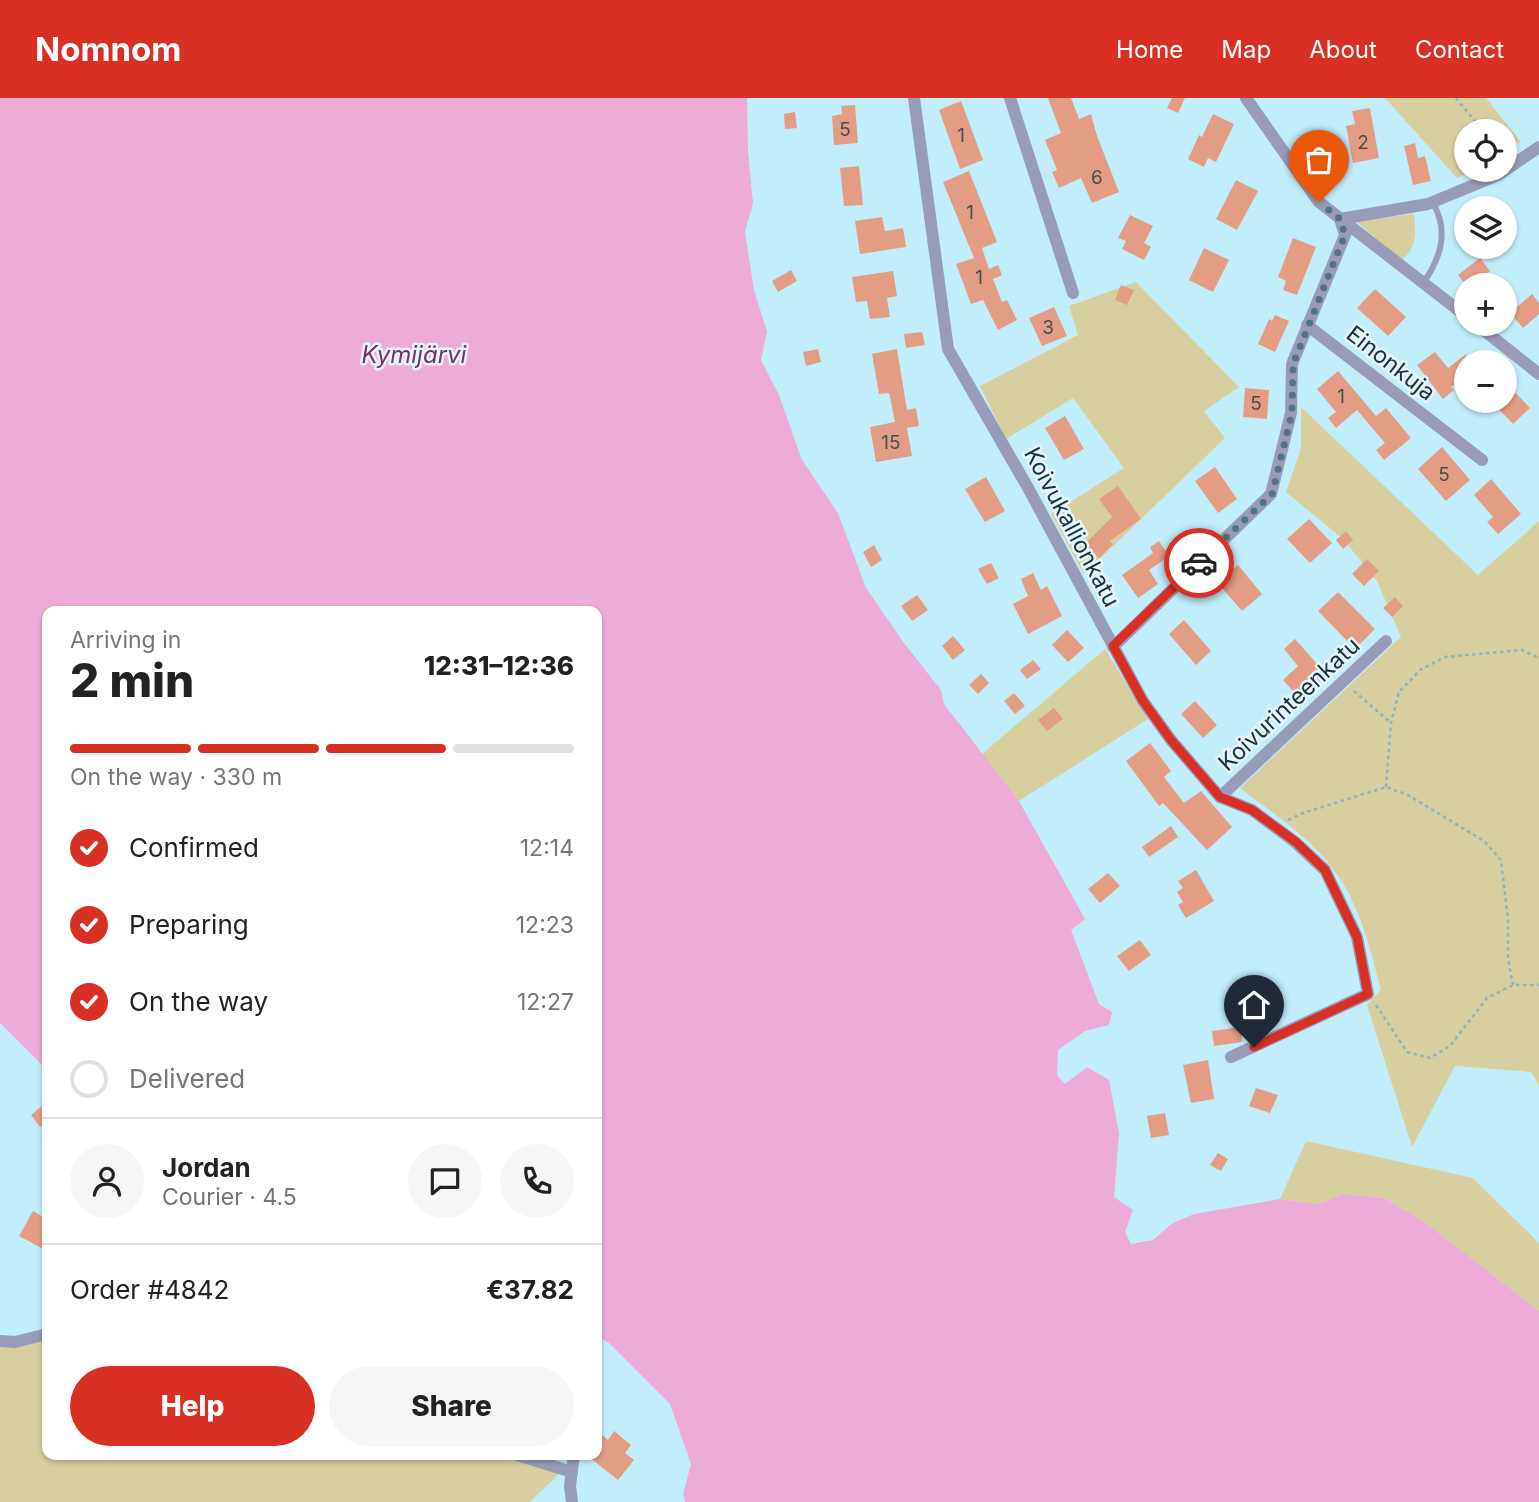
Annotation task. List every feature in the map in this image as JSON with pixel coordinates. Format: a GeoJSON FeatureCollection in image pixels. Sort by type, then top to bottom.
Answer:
{"type":"FeatureCollection","features":[{"type":"Feature","properties":{"kind":"street","name":"Koivukallionkatu"},"geometry":{"type":"LineString","coordinates":[[914,98],[948,349],[1027,486],[1143,701],[1171,740],[1220,797],[1252,810],[1296,842],[1325,870],[1357,937],[1368,994]]}},
{"type":"Feature","properties":{"kind":"street"},"geometry":{"type":"LineString","coordinates":[[1010,98],[1073,293]]}},
{"type":"Feature","properties":{"kind":"street"},"geometry":{"type":"LineString","coordinates":[[1246,98],[1319,202],[1454,306]]}},
{"type":"Feature","properties":{"kind":"street"},"geometry":{"type":"LineString","coordinates":[[1340,219],[1433,202],[1498,175],[1539,147]]}},
{"type":"Feature","properties":{"kind":"street"},"geometry":{"type":"LineString","coordinates":[[1113,646],[1272,494],[1292,413],[1293,364],[1345,235],[1340,219]]}},
{"type":"Feature","properties":{"kind":"street","name":"Einonkuja"},"geometry":{"type":"LineString","coordinates":[[1307,325],[1482,460]]}},
{"type":"Feature","properties":{"kind":"street"},"geometry":{"type":"LineString","coordinates":[[1491,336],[1539,374]]}},
{"type":"Feature","properties":{"kind":"street","name":"Koivurinteenkatu"},"geometry":{"type":"LineString","coordinates":[[1220,797],[1386,641]]}},
{"type":"Feature","properties":{"kind":"street"},"geometry":{"type":"LineString","coordinates":[[1231,1057],[1368,994]]}},
{"type":"Feature","properties":{"kind":"street"},"geometry":{"type":"LineString","coordinates":[[0,1341],[15,1342],[42,1335]]}},
{"type":"Feature","properties":{"kind":"street"},"geometry":{"type":"LineString","coordinates":[[533,1460],[572,1472]]}},
{"type":"Feature","properties":{"kind":"street"},"geometry":{"type":"LineString","coordinates":[[572,1502],[573,1460]]}},
{"type":"Feature","properties":{"kind":"lane"},"geometry":{"type":"LineString","coordinates":[[1424,282],[1435,266],[1442,247],[1441,225],[1433,202]]}},
{"type":"Feature","properties":{"kind":"path"},"geometry":{"type":"LineString","coordinates":[[1456,98],[1473,119]]}},
{"type":"Feature","properties":{"kind":"path"},"geometry":{"type":"LineString","coordinates":[[1386,787],[1391,723],[1399,692],[1420,670],[1444,657],[1522,650],[1539,658]]}},
{"type":"Feature","properties":{"kind":"path"},"geometry":{"type":"LineString","coordinates":[[1343,682],[1391,723]]}},
{"type":"Feature","properties":{"kind":"path"},"geometry":{"type":"LineString","coordinates":[[1274,827],[1303,813],[1386,787],[1408,795],[1448,817],[1484,841],[1501,860],[1508,920],[1508,959],[1513,985]]}},
{"type":"Feature","properties":{"kind":"path"},"geometry":{"type":"LineString","coordinates":[[1368,994],[1407,1052],[1430,1058],[1450,1046],[1487,998],[1513,985],[1539,985]]}},
{"type":"Feature","properties":{"kind":"shaded area"},"geometry":{"type":"Polygon","coordinates":[[[1385,98],[1486,98],[1503,119],[1454,119],[1454,175],[1385,98]]]}},
{"type":"Feature","properties":{"kind":"shaded area"},"geometry":{"type":"Polygon","coordinates":[[[1414,214],[1413,245],[1401,260],[1356,221],[1414,214]]]}},
{"type":"Feature","properties":{"kind":"shaded area"},"geometry":{"type":"Polygon","coordinates":[[[1136,282],[1239,387],[1204,411],[1225,438],[1084,574],[1051,514],[1124,468],[1073,398],[1006,439],[980,386],[1078,335],[1069,306],[1136,282]]]}},
{"type":"Feature","properties":{"kind":"shaded area"},"geometry":{"type":"Polygon","coordinates":[[[1301,407],[1478,575],[1539,521],[1539,1085],[1531,1072],[1455,1066],[1412,1147],[1367,1005],[1381,990],[1363,927],[1351,898],[1334,870],[1314,847],[1240,788],[1401,637],[1377,581],[1343,539],[1286,492],[1301,448],[1301,407]]]}},
{"type":"Feature","properties":{"kind":"shaded area"},"geometry":{"type":"Polygon","coordinates":[[[1105,649],[1148,719],[1019,801],[982,754],[1105,649]]]}},
{"type":"Feature","properties":{"kind":"shaded area"},"geometry":{"type":"Polygon","coordinates":[[[1306,1141],[1473,1178],[1539,1243],[1539,1311],[1423,1221],[1384,1198],[1344,1194],[1318,1204],[1280,1199],[1306,1141]]]}},
{"type":"Feature","properties":{"kind":"shaded area"},"geometry":{"type":"Polygon","coordinates":[[[42,1340],[42,1460],[523,1460],[561,1472],[530,1502],[0,1502],[0,1347],[42,1340]]]}},
{"type":"Feature","properties":{"kind":"water","name":"Kymijärvi"},"geometry":{"type":"Polygon","coordinates":[[[0,98],[747,98],[753,203],[745,232],[754,290],[767,332],[761,360],[779,395],[802,460],[838,513],[866,588],[941,690],[944,704],[1019,801],[1085,919],[1071,930],[1099,1004],[1112,1012],[1109,1025],[1085,1031],[1058,1050],[1057,1075],[1065,1084],[1087,1067],[1109,1080],[1119,1133],[1114,1197],[1133,1210],[1125,1232],[1131,1244],[1153,1240],[1171,1224],[1194,1214],[1280,1199],[1318,1204],[1344,1194],[1384,1198],[1423,1221],[1539,1311],[1539,1502],[685,1502],[683,1494],[691,1464],[670,1404],[602,1339],[602,606],[42,606],[42,1066],[0,1023],[0,98]]]}},
{"type":"Feature","properties":{"kind":"building"},"geometry":{"type":"Polygon","coordinates":[[[1048,98],[1071,98],[1079,119],[1091,114],[1119,192],[1092,203],[1081,178],[1059,188],[1052,172],[1057,170],[1045,140],[1061,133],[1048,98]]]}},
{"type":"Feature","properties":{"kind":"building"},"geometry":{"type":"Polygon","coordinates":[[[1172,98],[1185,98],[1178,113],[1167,108],[1172,98]]]}},
{"type":"Feature","properties":{"kind":"building"},"geometry":{"type":"Polygon","coordinates":[[[961,101],[983,160],[960,169],[939,110],[961,101]]]}},
{"type":"Feature","properties":{"kind":"building"},"geometry":{"type":"Polygon","coordinates":[[[855,105],[858,143],[834,145],[832,116],[842,114],[841,106],[855,105]]]}},
{"type":"Feature","properties":{"kind":"building"},"geometry":{"type":"Polygon","coordinates":[[[1370,108],[1379,158],[1353,163],[1346,126],[1355,124],[1352,111],[1370,108]]]}},
{"type":"Feature","properties":{"kind":"building"},"geometry":{"type":"Polygon","coordinates":[[[795,112],[797,128],[785,129],[784,114],[795,112]]]}},
{"type":"Feature","properties":{"kind":"building"},"geometry":{"type":"Polygon","coordinates":[[[1213,114],[1234,124],[1216,162],[1208,158],[1204,167],[1188,159],[1213,114]]]}},
{"type":"Feature","properties":{"kind":"building"},"geometry":{"type":"Polygon","coordinates":[[[1415,143],[1418,158],[1425,156],[1431,181],[1413,185],[1404,146],[1415,143]]]}},
{"type":"Feature","properties":{"kind":"building"},"geometry":{"type":"Polygon","coordinates":[[[859,166],[863,205],[844,206],[840,168],[859,166]]]}},
{"type":"Feature","properties":{"kind":"building"},"geometry":{"type":"Polygon","coordinates":[[[969,171],[997,242],[982,248],[989,269],[998,265],[1002,275],[993,279],[1002,302],[1007,300],[1017,320],[998,330],[983,300],[971,304],[956,264],[974,258],[943,182],[969,171]]]}},
{"type":"Feature","properties":{"kind":"building"},"geometry":{"type":"Polygon","coordinates":[[[1236,180],[1258,191],[1237,230],[1216,219],[1236,180]]]}},
{"type":"Feature","properties":{"kind":"building"},"geometry":{"type":"Polygon","coordinates":[[[1130,215],[1153,226],[1144,243],[1151,247],[1144,260],[1122,249],[1126,241],[1118,238],[1130,215]]]}},
{"type":"Feature","properties":{"kind":"building"},"geometry":{"type":"Polygon","coordinates":[[[882,217],[885,231],[903,228],[906,247],[860,254],[855,221],[882,217]]]}},
{"type":"Feature","properties":{"kind":"building"},"geometry":{"type":"Polygon","coordinates":[[[1293,238],[1316,247],[1297,295],[1283,290],[1286,281],[1278,277],[1293,238]]]}},
{"type":"Feature","properties":{"kind":"building"},"geometry":{"type":"Polygon","coordinates":[[[1204,248],[1229,260],[1213,292],[1189,280],[1204,248]]]}},
{"type":"Feature","properties":{"kind":"building"},"geometry":{"type":"Polygon","coordinates":[[[1479,259],[1490,271],[1488,273],[1461,273],[1479,259]]]}},
{"type":"Feature","properties":{"kind":"building"},"geometry":{"type":"Polygon","coordinates":[[[791,270],[797,281],[778,292],[772,281],[791,270]]]}},
{"type":"Feature","properties":{"kind":"building"},"geometry":{"type":"Polygon","coordinates":[[[893,271],[897,296],[887,298],[890,317],[870,319],[867,301],[856,302],[852,277],[893,271]]]}},
{"type":"Feature","properties":{"kind":"building"},"geometry":{"type":"Polygon","coordinates":[[[1121,285],[1134,290],[1127,305],[1115,300],[1121,285]]]}},
{"type":"Feature","properties":{"kind":"building"},"geometry":{"type":"Polygon","coordinates":[[[1375,289],[1406,317],[1388,336],[1357,308],[1375,289]]]}},
{"type":"Feature","properties":{"kind":"building"},"geometry":{"type":"Polygon","coordinates":[[[1532,294],[1539,303],[1539,314],[1523,328],[1517,321],[1517,307],[1532,294]]]}},
{"type":"Feature","properties":{"kind":"building"},"geometry":{"type":"Polygon","coordinates":[[[1054,307],[1067,336],[1042,346],[1029,318],[1054,307]]]}},
{"type":"Feature","properties":{"kind":"building"},"geometry":{"type":"Polygon","coordinates":[[[1275,315],[1289,321],[1275,352],[1258,344],[1269,319],[1272,321],[1275,315]]]}},
{"type":"Feature","properties":{"kind":"building"},"geometry":{"type":"Polygon","coordinates":[[[922,332],[925,345],[906,348],[904,334],[922,332]]]}},
{"type":"Feature","properties":{"kind":"building"},"geometry":{"type":"Polygon","coordinates":[[[818,349],[821,362],[806,366],[803,352],[818,349]]]}},
{"type":"Feature","properties":{"kind":"building"},"geometry":{"type":"Polygon","coordinates":[[[897,349],[907,410],[916,408],[919,426],[907,428],[912,456],[876,462],[870,427],[895,422],[889,393],[879,394],[872,354],[897,349]]]}},
{"type":"Feature","properties":{"kind":"building"},"geometry":{"type":"Polygon","coordinates":[[[1435,352],[1448,368],[1454,363],[1454,384],[1451,387],[1454,390],[1443,399],[1417,365],[1435,352]]]}},
{"type":"Feature","properties":{"kind":"building"},"geometry":{"type":"Polygon","coordinates":[[[1338,371],[1376,416],[1386,408],[1411,438],[1384,460],[1376,450],[1385,443],[1357,410],[1336,428],[1328,418],[1336,412],[1317,389],[1338,371]]]}},
{"type":"Feature","properties":{"kind":"building"},"geometry":{"type":"Polygon","coordinates":[[[1245,388],[1269,390],[1267,419],[1243,417],[1245,388]]]}},
{"type":"Feature","properties":{"kind":"building"},"geometry":{"type":"Polygon","coordinates":[[[1517,394],[1530,408],[1513,424],[1502,413],[1517,413],[1517,394]]]}},
{"type":"Feature","properties":{"kind":"building"},"geometry":{"type":"Polygon","coordinates":[[[1065,416],[1084,449],[1064,460],[1045,428],[1065,416]]]}},
{"type":"Feature","properties":{"kind":"building"},"geometry":{"type":"Polygon","coordinates":[[[1442,447],[1470,480],[1446,501],[1418,469],[1442,447]]]}},
{"type":"Feature","properties":{"kind":"building"},"geometry":{"type":"Polygon","coordinates":[[[1215,467],[1237,499],[1218,513],[1195,481],[1215,467]]]}},
{"type":"Feature","properties":{"kind":"building"},"geometry":{"type":"Polygon","coordinates":[[[986,477],[1005,511],[985,522],[965,489],[986,477]]]}},
{"type":"Feature","properties":{"kind":"building"},"geometry":{"type":"Polygon","coordinates":[[[1491,479],[1521,514],[1498,534],[1487,522],[1493,517],[1474,495],[1491,479]]]}},
{"type":"Feature","properties":{"kind":"building"},"geometry":{"type":"Polygon","coordinates":[[[1118,486],[1141,519],[1110,541],[1113,544],[1099,558],[1085,544],[1112,517],[1099,499],[1118,486]]]}},
{"type":"Feature","properties":{"kind":"building"},"geometry":{"type":"Polygon","coordinates":[[[1309,519],[1332,543],[1310,563],[1287,539],[1309,519]]]}},
{"type":"Feature","properties":{"kind":"building"},"geometry":{"type":"Polygon","coordinates":[[[1346,531],[1353,540],[1343,549],[1336,540],[1346,531]]]}},
{"type":"Feature","properties":{"kind":"building"},"geometry":{"type":"Polygon","coordinates":[[[1159,541],[1169,556],[1149,570],[1158,584],[1138,598],[1122,575],[1153,553],[1150,547],[1159,541]]]}},
{"type":"Feature","properties":{"kind":"building"},"geometry":{"type":"Polygon","coordinates":[[[874,545],[882,560],[871,567],[863,552],[874,545]]]}},
{"type":"Feature","properties":{"kind":"building"},"geometry":{"type":"Polygon","coordinates":[[[1367,559],[1379,571],[1364,586],[1352,574],[1367,559]]]}},
{"type":"Feature","properties":{"kind":"building"},"geometry":{"type":"Polygon","coordinates":[[[991,563],[999,578],[987,584],[978,569],[991,563]]]}},
{"type":"Feature","properties":{"kind":"building"},"geometry":{"type":"Polygon","coordinates":[[[1238,565],[1262,594],[1242,611],[1217,582],[1238,565]]]}},
{"type":"Feature","properties":{"kind":"building"},"geometry":{"type":"Polygon","coordinates":[[[1033,573],[1041,590],[1047,586],[1062,616],[1028,634],[1013,604],[1028,596],[1021,579],[1033,573]]]}},
{"type":"Feature","properties":{"kind":"building"},"geometry":{"type":"Polygon","coordinates":[[[1338,592],[1375,629],[1355,649],[1318,611],[1338,592]]]}},
{"type":"Feature","properties":{"kind":"building"},"geometry":{"type":"Polygon","coordinates":[[[917,595],[928,610],[912,621],[901,606],[917,595]]]}},
{"type":"Feature","properties":{"kind":"building"},"geometry":{"type":"Polygon","coordinates":[[[1395,597],[1403,606],[1392,617],[1383,608],[1395,597]]]}},
{"type":"Feature","properties":{"kind":"building"},"geometry":{"type":"Polygon","coordinates":[[[1184,620],[1211,651],[1196,665],[1169,634],[1184,620]]]}},
{"type":"Feature","properties":{"kind":"building"},"geometry":{"type":"Polygon","coordinates":[[[1067,630],[1084,648],[1068,662],[1052,645],[1067,630]]]}},
{"type":"Feature","properties":{"kind":"building"},"geometry":{"type":"Polygon","coordinates":[[[953,636],[965,650],[953,660],[942,646],[953,636]]]}},
{"type":"Feature","properties":{"kind":"building"},"geometry":{"type":"Polygon","coordinates":[[[1295,639],[1327,675],[1299,698],[1283,680],[1298,666],[1284,649],[1295,639]]]}},
{"type":"Feature","properties":{"kind":"building"},"geometry":{"type":"Polygon","coordinates":[[[1033,660],[1041,669],[1027,679],[1020,670],[1033,660]]]}},
{"type":"Feature","properties":{"kind":"building"},"geometry":{"type":"Polygon","coordinates":[[[981,674],[989,683],[978,694],[969,685],[981,674]]]}},
{"type":"Feature","properties":{"kind":"building"},"geometry":{"type":"Polygon","coordinates":[[[1014,693],[1025,706],[1015,714],[1004,701],[1014,693]]]}},
{"type":"Feature","properties":{"kind":"building"},"geometry":{"type":"Polygon","coordinates":[[[1195,701],[1217,725],[1203,738],[1181,714],[1195,701]]]}},
{"type":"Feature","properties":{"kind":"building"},"geometry":{"type":"Polygon","coordinates":[[[1054,708],[1063,719],[1047,731],[1038,720],[1054,708]]]}},
{"type":"Feature","properties":{"kind":"building"},"geometry":{"type":"Polygon","coordinates":[[[1150,743],[1171,771],[1164,777],[1184,803],[1201,791],[1232,827],[1207,850],[1163,803],[1159,806],[1126,761],[1150,743]]]}},
{"type":"Feature","properties":{"kind":"building"},"geometry":{"type":"Polygon","coordinates":[[[1171,826],[1178,837],[1149,857],[1142,847],[1171,826]]]}},
{"type":"Feature","properties":{"kind":"building"},"geometry":{"type":"Polygon","coordinates":[[[1196,870],[1214,901],[1186,918],[1178,905],[1183,902],[1177,892],[1183,888],[1178,881],[1196,870]]]}},
{"type":"Feature","properties":{"kind":"building"},"geometry":{"type":"Polygon","coordinates":[[[1108,873],[1120,886],[1100,903],[1088,889],[1108,873]]]}},
{"type":"Feature","properties":{"kind":"building"},"geometry":{"type":"Polygon","coordinates":[[[1140,940],[1151,955],[1129,971],[1117,956],[1140,940]]]}},
{"type":"Feature","properties":{"kind":"building"},"geometry":{"type":"Polygon","coordinates":[[[1241,1027],[1242,1042],[1214,1046],[1212,1031],[1241,1027]]]}},
{"type":"Feature","properties":{"kind":"building"},"geometry":{"type":"Polygon","coordinates":[[[1208,1060],[1214,1099],[1191,1103],[1183,1065],[1208,1060]]]}},
{"type":"Feature","properties":{"kind":"building"},"geometry":{"type":"Polygon","coordinates":[[[1256,1088],[1278,1095],[1270,1113],[1249,1106],[1256,1088]]]}},
{"type":"Feature","properties":{"kind":"building"},"geometry":{"type":"Polygon","coordinates":[[[42,1106],[42,1126],[40,1127],[31,1115],[42,1106]]]}},
{"type":"Feature","properties":{"kind":"building"},"geometry":{"type":"Polygon","coordinates":[[[1165,1113],[1169,1135],[1151,1138],[1147,1116],[1165,1113]]]}},
{"type":"Feature","properties":{"kind":"building"},"geometry":{"type":"Polygon","coordinates":[[[1218,1153],[1228,1159],[1221,1171],[1210,1165],[1218,1153]]]}},
{"type":"Feature","properties":{"kind":"building"},"geometry":{"type":"Polygon","coordinates":[[[33,1211],[42,1216],[42,1248],[19,1236],[33,1211]]]}},
{"type":"Feature","properties":{"kind":"building"},"geometry":{"type":"Polygon","coordinates":[[[614,1431],[631,1445],[625,1453],[634,1460],[618,1480],[593,1460],[602,1460],[602,1435],[608,1440],[614,1431]]]}},
{"type":"Feature","properties":{"kind":"way so far"},"geometry":{"type":"LineString","coordinates":[[1199,563],[1272,494],[1292,413],[1293,364],[1345,235],[1340,219],[1319,202]]}},
{"type":"Feature","properties":{"kind":"route"},"geometry":{"type":"LineString","coordinates":[[1199,563],[1113,646],[1143,701],[1171,740],[1220,797],[1252,810],[1296,842],[1325,870],[1357,937],[1368,994],[1254,1047]]}}]}
